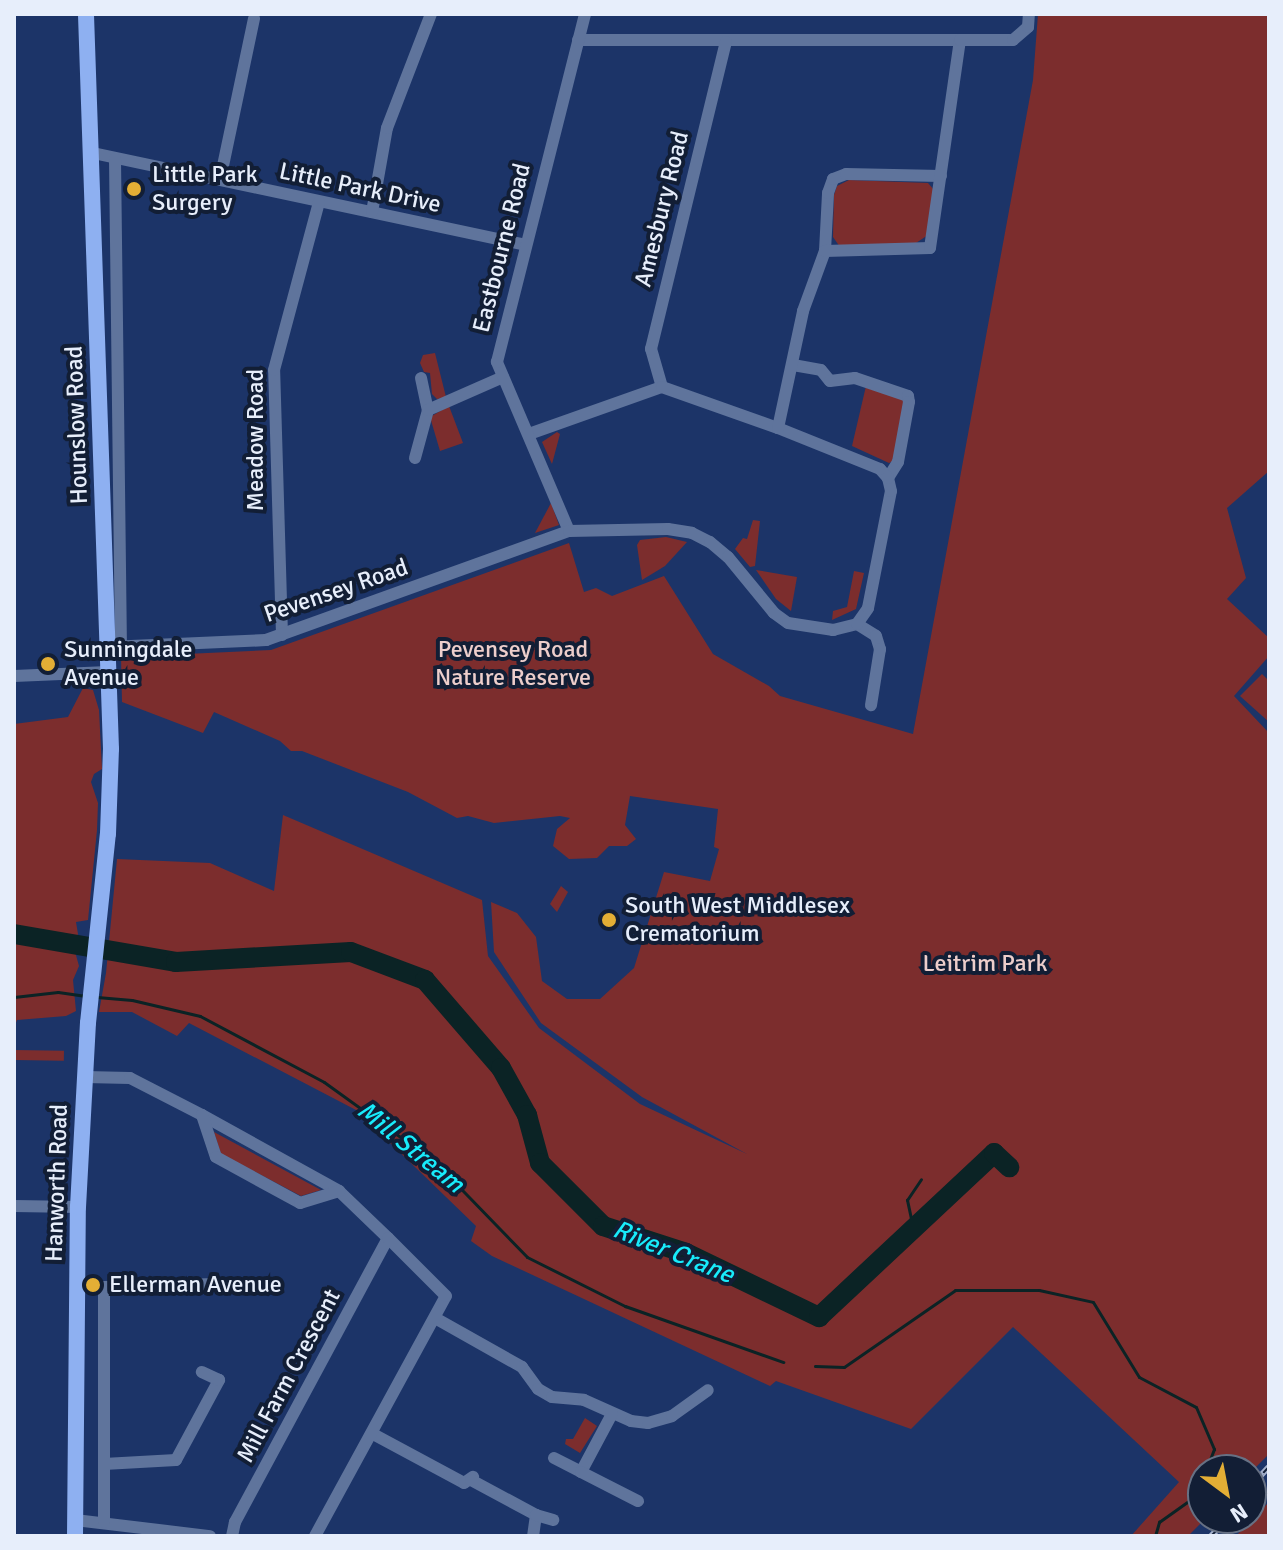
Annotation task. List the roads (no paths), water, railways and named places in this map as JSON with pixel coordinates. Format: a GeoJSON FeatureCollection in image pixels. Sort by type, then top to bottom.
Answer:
{"type":"FeatureCollection","features":[{"type":"Feature","properties":{"kind":"main road","name":"Hounslow Road"},"geometry":{"type":"LineString","coordinates":[[86,14],[114,646],[108,672],[111,749],[108,834]]}},
{"type":"Feature","properties":{"kind":"main road","name":"Hanworth Road"},"geometry":{"type":"LineString","coordinates":[[75,1528],[78,1207],[90,1005],[108,834]]}},
{"type":"Feature","properties":{"kind":"street"},"geometry":{"type":"LineString","coordinates":[[372,212],[387,128],[431,14]]}},
{"type":"Feature","properties":{"kind":"street","name":"Eastbourne Road"},"geometry":{"type":"LineString","coordinates":[[569,531],[497,362],[524,245],[585,14]]}},
{"type":"Feature","properties":{"kind":"street"},"geometry":{"type":"LineString","coordinates":[[578,40],[1013,40],[1028,27],[1029,14]]}},
{"type":"Feature","properties":{"kind":"street"},"geometry":{"type":"LineString","coordinates":[[220,180],[254,19]]}},
{"type":"Feature","properties":{"kind":"street"},"geometry":{"type":"LineString","coordinates":[[825,251],[929,254],[960,40]]}},
{"type":"Feature","properties":{"kind":"street","name":"Amesbury Road"},"geometry":{"type":"LineString","coordinates":[[662,387],[651,349],[726,42]]}},
{"type":"Feature","properties":{"kind":"street","name":"Little Park Drive"},"geometry":{"type":"LineString","coordinates":[[93,153],[524,245]]}},
{"type":"Feature","properties":{"kind":"street"},"geometry":{"type":"LineString","coordinates":[[114,646],[115,159]]}},
{"type":"Feature","properties":{"kind":"street"},"geometry":{"type":"LineString","coordinates":[[778,428],[803,311],[825,251],[828,193],[833,179],[846,174],[941,176]]}},
{"type":"Feature","properties":{"kind":"street","name":"Meadow Road"},"geometry":{"type":"LineString","coordinates":[[282,635],[274,370],[319,202]]}},
{"type":"Feature","properties":{"kind":"street"},"geometry":{"type":"LineString","coordinates":[[793,365],[821,370],[830,381],[855,378],[908,396],[898,462],[888,478]]}},
{"type":"Feature","properties":{"kind":"street"},"geometry":{"type":"LineString","coordinates":[[428,410],[503,377]]}},
{"type":"Feature","properties":{"kind":"street"},"geometry":{"type":"LineString","coordinates":[[415,458],[428,410],[421,378]]}},
{"type":"Feature","properties":{"kind":"street"},"geometry":{"type":"LineString","coordinates":[[529,434],[662,387],[778,428],[880,469],[888,478],[891,491],[868,608],[857,624],[876,636],[880,649],[871,705]]}},
{"type":"Feature","properties":{"kind":"street","name":"Pevensey Road"},"geometry":{"type":"LineString","coordinates":[[114,646],[266,640],[569,531],[668,529],[692,533],[710,542],[728,557],[774,613],[788,623],[833,630],[857,624]]}},
{"type":"Feature","properties":{"kind":"street"},"geometry":{"type":"LineString","coordinates":[[14,676],[108,672]]}},
{"type":"Feature","properties":{"kind":"street"},"geometry":{"type":"LineString","coordinates":[[85,1077],[130,1078],[339,1191],[446,1296],[315,1536]]}},
{"type":"Feature","properties":{"kind":"street"},"geometry":{"type":"LineString","coordinates":[[202,1115],[216,1157],[300,1203],[339,1191]]}},
{"type":"Feature","properties":{"kind":"street"},"geometry":{"type":"LineString","coordinates":[[14,1206],[78,1207]]}},
{"type":"Feature","properties":{"kind":"street","name":"Mill Farm Crescent"},"geometry":{"type":"LineString","coordinates":[[232,1536],[235,1522],[388,1238]]}},
{"type":"Feature","properties":{"kind":"street"},"geometry":{"type":"LineString","coordinates":[[104,1522],[104,1287],[216,1284]]}},
{"type":"Feature","properties":{"kind":"street"},"geometry":{"type":"LineString","coordinates":[[435,1318],[522,1367],[538,1389],[552,1397],[584,1400],[612,1414],[648,1423],[672,1416],[708,1390]]}},
{"type":"Feature","properties":{"kind":"street"},"geometry":{"type":"LineString","coordinates":[[104,1464],[176,1460],[219,1380],[202,1372]]}},
{"type":"Feature","properties":{"kind":"street"},"geometry":{"type":"LineString","coordinates":[[581,1472],[612,1414]]}},
{"type":"Feature","properties":{"kind":"street"},"geometry":{"type":"LineString","coordinates":[[373,1434],[464,1483],[472,1478],[536,1515],[553,1520]]}},
{"type":"Feature","properties":{"kind":"street"},"geometry":{"type":"LineString","coordinates":[[554,1458],[638,1501]]}},
{"type":"Feature","properties":{"kind":"street"},"geometry":{"type":"LineString","coordinates":[[533,1536],[536,1515]]}},
{"type":"Feature","properties":{"kind":"street"},"geometry":{"type":"LineString","coordinates":[[75,1528],[104,1522],[210,1536]]}},
{"type":"Feature","properties":{"kind":"waterway","name":"River Crane"},"geometry":{"type":"LineString","coordinates":[[14,934],[176,962],[351,952],[425,980],[501,1068],[527,1115],[540,1163],[603,1226],[686,1253],[819,1317],[994,1153],[1009,1167]]}},
{"type":"Feature","properties":{"kind":"waterway","name":"Mill Stream"},"geometry":{"type":"LineString","coordinates":[[14,997],[58,992],[86,996]]}},
{"type":"Feature","properties":{"kind":"waterway","name":"Mill Stream"},"geometry":{"type":"LineString","coordinates":[[97,997],[132,1000],[200,1016],[324,1082],[435,1162],[527,1257],[625,1306],[783,1362]]}},
{"type":"Feature","properties":{"kind":"waterway"},"geometry":{"type":"LineString","coordinates":[[913,1228],[907,1200],[921,1179]]}},
{"type":"Feature","properties":{"kind":"waterway","name":"Mill Stream"},"geometry":{"type":"LineString","coordinates":[[815,1366],[844,1367],[955,1290],[1039,1290],[1093,1302],[1139,1377],[1196,1407],[1214,1449],[1212,1454]]}},
{"type":"Feature","properties":{"kind":"waterway","name":"Mill Stream"},"geometry":{"type":"LineString","coordinates":[[1155,1536],[1159,1522],[1187,1502]]}},
{"type":"Feature","properties":{"kind":"place","name":"Little Park Surgery"},"geometry":{"type":"Point","coordinates":[134,189]}},
{"type":"Feature","properties":{"kind":"place","name":"Sunningdale Avenue"},"geometry":{"type":"Point","coordinates":[48,664]}},
{"type":"Feature","properties":{"kind":"place","name":"South West Middlesex Crematorium"},"geometry":{"type":"Point","coordinates":[609,920]}},
{"type":"Feature","properties":{"kind":"place","name":"Ellerman Avenue"},"geometry":{"type":"Point","coordinates":[93,1285]}},
{"type":"Feature","properties":{"kind":"park label","name":"Pevensey Road Nature Reserve"},"geometry":{"type":"Point","coordinates":[513,664]}},
{"type":"Feature","properties":{"kind":"park label","name":"Leitrim Park"},"geometry":{"type":"Point","coordinates":[985,964]}}]}
